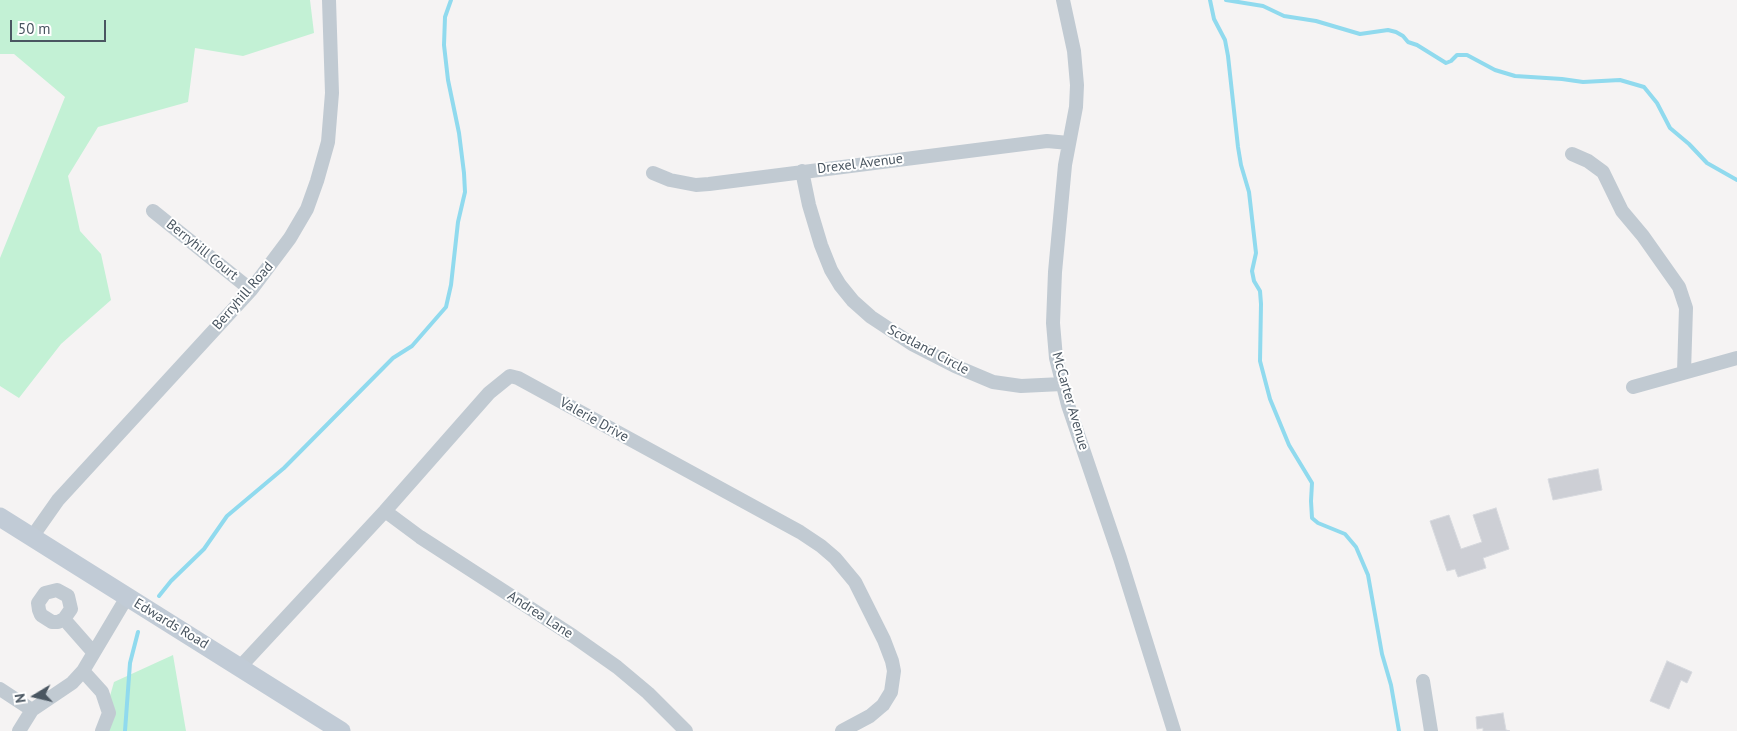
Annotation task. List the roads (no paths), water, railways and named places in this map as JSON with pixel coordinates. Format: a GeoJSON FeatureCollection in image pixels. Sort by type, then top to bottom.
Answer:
{"type":"FeatureCollection","features":[{"type":"Feature","properties":{"kind":"street","name":"Berryhill Road"},"geometry":{"type":"LineString","coordinates":[[32,537],[58,500],[251,290],[294,231],[307,209],[324,158],[329,136],[332,93],[330,0]]}},
{"type":"Feature","properties":{"kind":"street","name":"McCarter Avenue"},"geometry":{"type":"LineString","coordinates":[[1064,0],[1077,67],[1076,107],[1065,165],[1055,272],[1053,323],[1056,358],[1062,384],[1120,558],[1174,731]]}},
{"type":"Feature","properties":{"kind":"street","name":"Drexel Avenue"},"geometry":{"type":"LineString","coordinates":[[653,173],[670,180],[696,185],[1047,141],[1069,143]]}},
{"type":"Feature","properties":{"kind":"street"},"geometry":{"type":"LineString","coordinates":[[1572,154],[1593,164],[1603,172],[1622,212],[1644,236],[1679,287],[1686,308],[1684,372]]}},
{"type":"Feature","properties":{"kind":"street","name":"Scotland Circle"},"geometry":{"type":"LineString","coordinates":[[802,172],[820,245],[840,285],[871,317],[912,344],[986,380],[1006,385],[1021,386],[1062,384]]}},
{"type":"Feature","properties":{"kind":"street","name":"Berryhill Court"},"geometry":{"type":"LineString","coordinates":[[153,211],[251,290]]}},
{"type":"Feature","properties":{"kind":"street"},"geometry":{"type":"LineString","coordinates":[[1633,387],[1737,358]]}},
{"type":"Feature","properties":{"kind":"street","name":"Valerie Drive"},"geometry":{"type":"LineString","coordinates":[[240,667],[385,511],[489,393],[510,376],[518,378],[800,532],[836,558],[855,582],[884,640],[894,671],[891,692],[883,705],[870,716],[842,731]]}},
{"type":"Feature","properties":{"kind":"street","name":"Andrea Lane"},"geometry":{"type":"LineString","coordinates":[[385,511],[420,537],[573,636],[617,667],[648,693],[686,731]]}},
{"type":"Feature","properties":{"kind":"street","name":"Edwards Road"},"geometry":{"type":"LineString","coordinates":[[0,517],[341,731]]}},
{"type":"Feature","properties":{"kind":"street"},"geometry":{"type":"LineString","coordinates":[[19,731],[32,710],[72,684],[83,671],[126,597]]}},
{"type":"Feature","properties":{"kind":"street"},"geometry":{"type":"LineString","coordinates":[[64,619],[93,652]]}},
{"type":"Feature","properties":{"kind":"street"},"geometry":{"type":"LineString","coordinates":[[83,671],[102,692],[109,713],[102,731]]}},
{"type":"Feature","properties":{"kind":"street"},"geometry":{"type":"LineString","coordinates":[[1423,681],[1431,731]]}},
{"type":"Feature","properties":{"kind":"street"},"geometry":{"type":"LineString","coordinates":[[0,688],[32,710]]}},
{"type":"Feature","properties":{"kind":"waterway"},"geometry":{"type":"LineString","coordinates":[[159,596],[171,581],[204,549],[227,516],[284,468],[393,358],[412,346],[446,307],[451,285],[458,222],[465,192],[459,133],[448,80],[444,45],[445,17],[451,0]]}},
{"type":"Feature","properties":{"kind":"waterway"},"geometry":{"type":"LineString","coordinates":[[1210,0],[1214,19],[1225,40],[1238,147],[1249,192],[1256,253],[1252,271],[1254,281],[1260,291],[1261,304],[1260,361],[1270,399],[1289,445],[1312,483],[1312,518],[1318,523],[1345,534],[1356,547],[1368,575],[1382,654],[1391,685],[1399,731]]}},
{"type":"Feature","properties":{"kind":"waterway"},"geometry":{"type":"LineString","coordinates":[[1226,0],[1263,6],[1284,16],[1316,21],[1360,34],[1388,30],[1396,32],[1408,42],[1417,45],[1446,63],[1457,55],[1467,55],[1495,70],[1515,76],[1583,82],[1620,80],[1644,87],[1657,103],[1670,128],[1707,163],[1737,180]]}},
{"type":"Feature","properties":{"kind":"waterway"},"geometry":{"type":"LineString","coordinates":[[125,731],[130,663],[138,632]]}}]}
